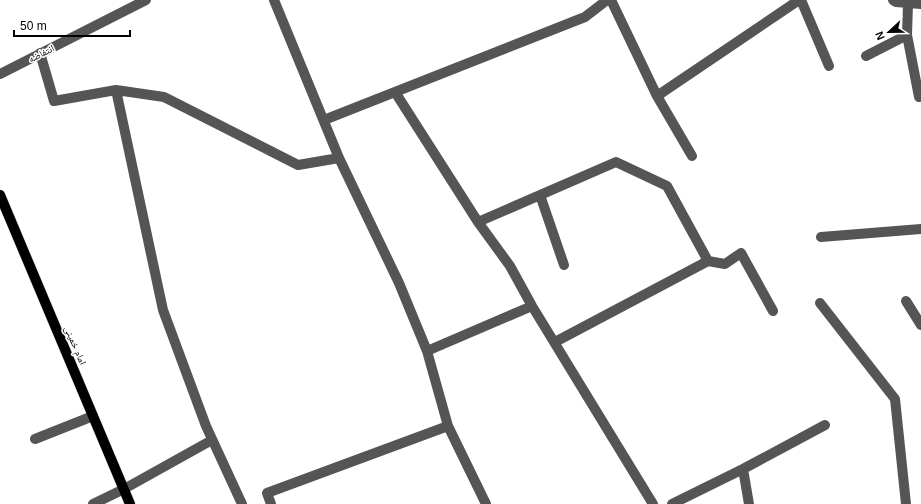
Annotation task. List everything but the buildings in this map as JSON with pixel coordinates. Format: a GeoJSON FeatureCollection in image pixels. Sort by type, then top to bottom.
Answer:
{"type":"FeatureCollection","features":[{"type":"Feature","properties":{"kind":"main road","name":"امام خمینی"},"geometry":{"type":"LineString","coordinates":[[0,195],[130,504]]}},
{"type":"Feature","properties":{"kind":"street","name":"انتفاضه"},"geometry":{"type":"LineString","coordinates":[[0,74],[40,54],[131,3],[146,0]]}},
{"type":"Feature","properties":{"kind":"street"},"geometry":{"type":"LineString","coordinates":[[274,0],[339,158],[399,283],[426,351],[448,426],[486,504]]}},
{"type":"Feature","properties":{"kind":"street"},"geometry":{"type":"LineString","coordinates":[[324,120],[585,17],[607,0]]}},
{"type":"Feature","properties":{"kind":"street"},"geometry":{"type":"LineString","coordinates":[[611,0],[657,96],[692,156]]}},
{"type":"Feature","properties":{"kind":"street"},"geometry":{"type":"LineString","coordinates":[[657,96],[800,0],[829,66]]}},
{"type":"Feature","properties":{"kind":"street"},"geometry":{"type":"LineString","coordinates":[[893,0],[896,2],[921,4]]}},
{"type":"Feature","properties":{"kind":"street"},"geometry":{"type":"LineString","coordinates":[[908,3],[908,36],[919,97]]}},
{"type":"Feature","properties":{"kind":"street"},"geometry":{"type":"LineString","coordinates":[[866,56],[908,36]]}},
{"type":"Feature","properties":{"kind":"street"},"geometry":{"type":"LineString","coordinates":[[40,54],[54,101],[116,90],[164,97],[298,165],[339,158]]}},
{"type":"Feature","properties":{"kind":"street"},"geometry":{"type":"LineString","coordinates":[[116,90],[163,310],[206,426],[242,504]]}},
{"type":"Feature","properties":{"kind":"street"},"geometry":{"type":"LineString","coordinates":[[395,92],[478,222],[510,266],[532,306],[653,504]]}},
{"type":"Feature","properties":{"kind":"street"},"geometry":{"type":"LineString","coordinates":[[478,222],[616,162],[667,186],[708,261]]}},
{"type":"Feature","properties":{"kind":"street"},"geometry":{"type":"LineString","coordinates":[[540,195],[564,265]]}},
{"type":"Feature","properties":{"kind":"street"},"geometry":{"type":"LineString","coordinates":[[821,237],[921,229]]}},
{"type":"Feature","properties":{"kind":"street"},"geometry":{"type":"LineString","coordinates":[[555,342],[708,261],[725,264],[741,253],[773,311]]}},
{"type":"Feature","properties":{"kind":"street"},"geometry":{"type":"LineString","coordinates":[[906,301],[921,325]]}},
{"type":"Feature","properties":{"kind":"street"},"geometry":{"type":"LineString","coordinates":[[820,303],[895,399],[906,504]]}},
{"type":"Feature","properties":{"kind":"street"},"geometry":{"type":"LineString","coordinates":[[426,351],[532,306]]}},
{"type":"Feature","properties":{"kind":"street"},"geometry":{"type":"LineString","coordinates":[[35,438],[92,416]]}},
{"type":"Feature","properties":{"kind":"street"},"geometry":{"type":"LineString","coordinates":[[672,504],[743,469],[825,425]]}},
{"type":"Feature","properties":{"kind":"street"},"geometry":{"type":"LineString","coordinates":[[271,504],[267,493],[448,426]]}},
{"type":"Feature","properties":{"kind":"street"},"geometry":{"type":"LineString","coordinates":[[93,504],[124,489],[212,440]]}},
{"type":"Feature","properties":{"kind":"street"},"geometry":{"type":"LineString","coordinates":[[743,469],[749,504]]}}]}
